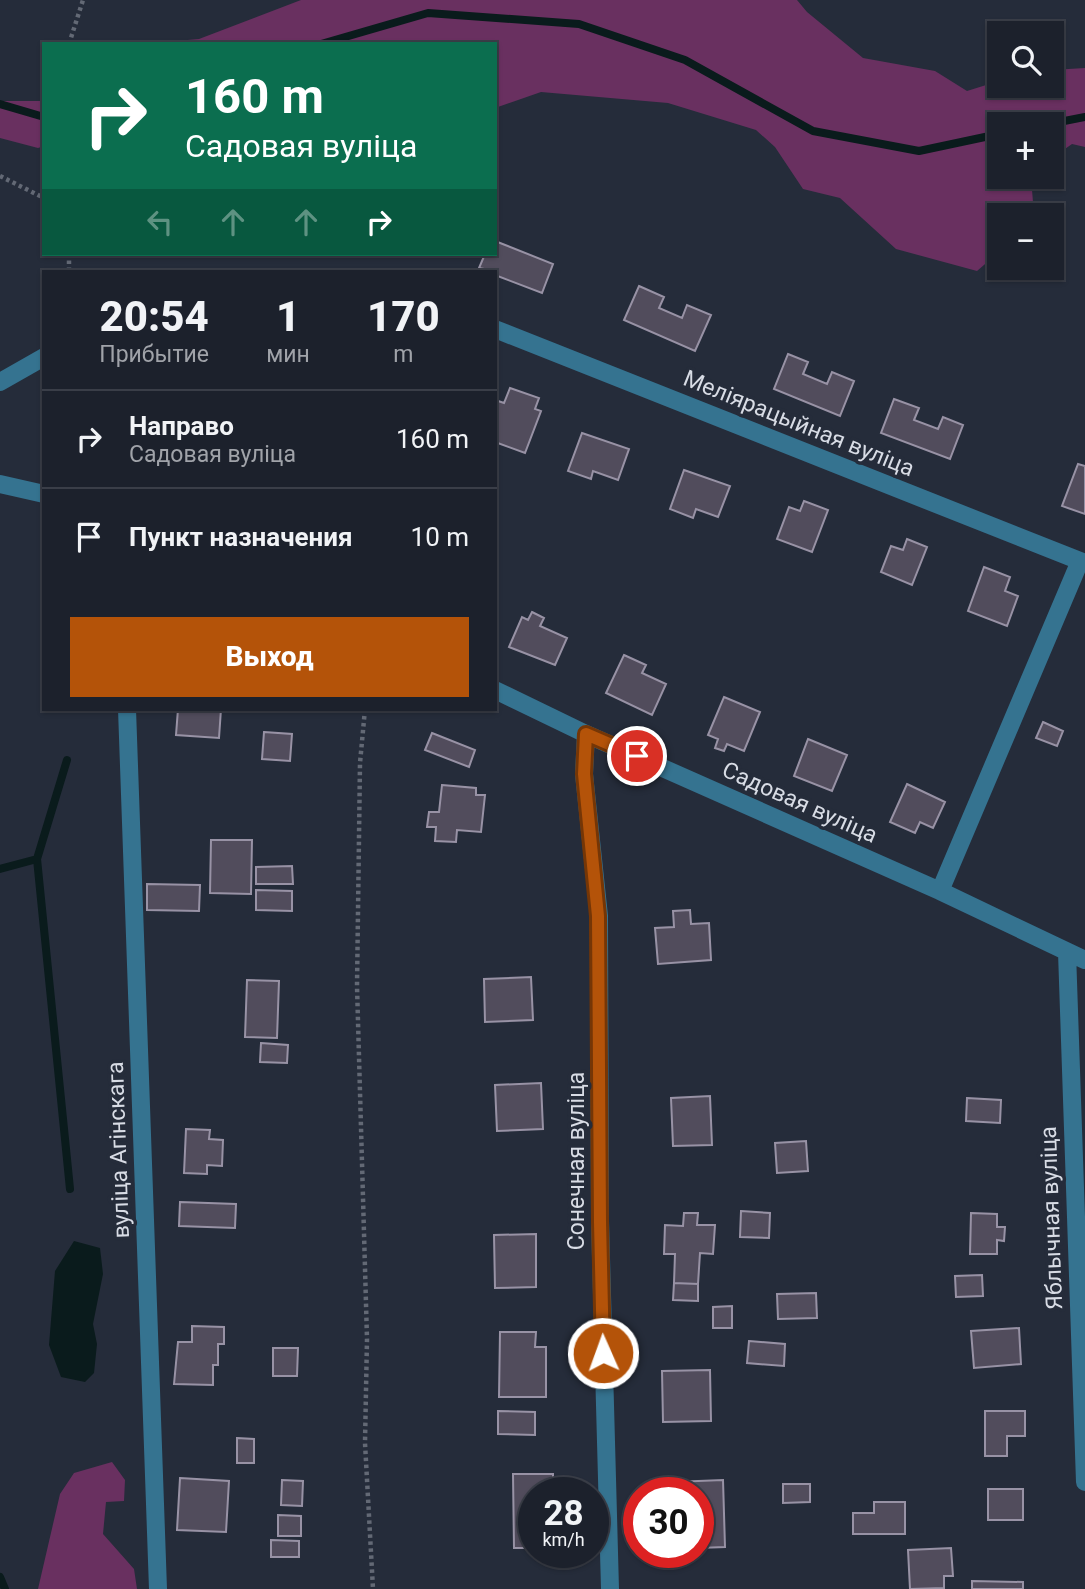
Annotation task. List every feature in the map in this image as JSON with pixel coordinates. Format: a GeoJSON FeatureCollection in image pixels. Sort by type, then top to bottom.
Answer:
{"type":"FeatureCollection","features":[{"type":"Feature","properties":{"kind":"street","name":"Меліярацыйная вуліца"},"geometry":{"type":"LineString","coordinates":[[497,330],[1082,562]]}},
{"type":"Feature","properties":{"kind":"street"},"geometry":{"type":"LineString","coordinates":[[0,382],[42,358]]}},
{"type":"Feature","properties":{"kind":"street"},"geometry":{"type":"LineString","coordinates":[[0,484],[42,494]]}},
{"type":"Feature","properties":{"kind":"street"},"geometry":{"type":"LineString","coordinates":[[940,891],[1082,562]]}},
{"type":"Feature","properties":{"kind":"street","name":"Садовая вуліца"},"geometry":{"type":"LineString","coordinates":[[497,691],[586,734],[940,891],[1085,960]]}},
{"type":"Feature","properties":{"kind":"street","name":"вуліца Агінскага"},"geometry":{"type":"LineString","coordinates":[[127,711],[158,1589]]}},
{"type":"Feature","properties":{"kind":"street","name":"Сонечная вуліца"},"geometry":{"type":"LineString","coordinates":[[586,734],[584,774],[598,916],[600,1222],[610,1589]]}},
{"type":"Feature","properties":{"kind":"street","name":"Яблычная вуліца"},"geometry":{"type":"LineString","coordinates":[[1067,952],[1085,1482]]}},
{"type":"Feature","properties":{"kind":"path"},"geometry":{"type":"LineString","coordinates":[[70,42],[83,0]]}},
{"type":"Feature","properties":{"kind":"path"},"geometry":{"type":"LineString","coordinates":[[0,176],[42,197]]}},
{"type":"Feature","properties":{"kind":"path"},"geometry":{"type":"LineString","coordinates":[[365,711],[360,763],[357,986],[367,1339],[365,1443],[373,1589]]}},
{"type":"Feature","properties":{"kind":"shaded area"},"geometry":{"type":"Polygon","coordinates":[[[301,0],[797,0],[807,12],[863,58],[935,71],[967,91],[987,85],[987,98],[1064,98],[1064,69],[1085,68],[1085,147],[1072,144],[1064,150],[1064,112],[987,112],[987,189],[1032,189],[1033,203],[987,203],[987,262],[977,271],[896,249],[840,198],[803,189],[775,147],[756,130],[668,103],[541,92],[497,107],[497,42],[164,42],[199,39],[301,0]]]}},
{"type":"Feature","properties":{"kind":"shaded area"},"geometry":{"type":"Polygon","coordinates":[[[0,101],[42,101],[42,147],[38,148],[0,138],[0,101]]]}},
{"type":"Feature","properties":{"kind":"shaded area"},"geometry":{"type":"Polygon","coordinates":[[[74,1241],[100,1248],[103,1274],[93,1324],[97,1344],[94,1373],[85,1382],[61,1377],[49,1345],[55,1271],[74,1241]]]}},
{"type":"Feature","properties":{"kind":"shaded area"},"geometry":{"type":"Polygon","coordinates":[[[112,1462],[125,1480],[124,1501],[106,1502],[103,1534],[134,1569],[137,1589],[38,1589],[60,1494],[74,1473],[112,1462]]]}},
{"type":"Feature","properties":{"kind":"building"},"geometry":{"type":"Polygon","coordinates":[[[497,242],[553,264],[542,293],[497,276],[497,270],[479,268],[484,256],[497,256],[497,242]]]}},
{"type":"Feature","properties":{"kind":"building"},"geometry":{"type":"Polygon","coordinates":[[[639,286],[664,297],[659,308],[682,318],[687,305],[711,315],[695,351],[624,320],[639,286]]]}},
{"type":"Feature","properties":{"kind":"building"},"geometry":{"type":"Polygon","coordinates":[[[788,354],[808,362],[803,374],[827,384],[832,372],[854,381],[840,416],[774,389],[788,354]]]}},
{"type":"Feature","properties":{"kind":"building"},"geometry":{"type":"Polygon","coordinates":[[[510,388],[539,398],[535,409],[541,411],[525,453],[497,443],[497,401],[504,403],[510,388]]]}},
{"type":"Feature","properties":{"kind":"building"},"geometry":{"type":"Polygon","coordinates":[[[894,399],[919,408],[914,420],[938,429],[943,417],[963,425],[950,459],[881,433],[894,399]]]}},
{"type":"Feature","properties":{"kind":"building"},"geometry":{"type":"Polygon","coordinates":[[[582,433],[629,449],[618,480],[593,471],[591,479],[568,471],[582,433]]]}},
{"type":"Feature","properties":{"kind":"building"},"geometry":{"type":"Polygon","coordinates":[[[1078,464],[1085,466],[1085,514],[1062,506],[1078,464]]]}},
{"type":"Feature","properties":{"kind":"building"},"geometry":{"type":"Polygon","coordinates":[[[684,470],[730,486],[718,517],[696,509],[693,518],[670,509],[684,470]]]}},
{"type":"Feature","properties":{"kind":"building"},"geometry":{"type":"Polygon","coordinates":[[[804,501],[828,510],[812,552],[777,539],[789,507],[800,511],[804,501]]]}},
{"type":"Feature","properties":{"kind":"building"},"geometry":{"type":"Polygon","coordinates":[[[907,539],[927,547],[912,585],[881,572],[891,546],[903,550],[907,539]]]}},
{"type":"Feature","properties":{"kind":"building"},"geometry":{"type":"Polygon","coordinates":[[[984,567],[1010,577],[1005,591],[1018,596],[1007,626],[968,611],[984,567]]]}},
{"type":"Feature","properties":{"kind":"building"},"geometry":{"type":"Polygon","coordinates":[[[532,612],[544,618],[540,626],[567,638],[555,665],[509,647],[522,617],[528,620],[532,612]]]}},
{"type":"Feature","properties":{"kind":"building"},"geometry":{"type":"Polygon","coordinates":[[[624,655],[646,665],[642,673],[666,684],[652,715],[606,693],[624,655]]]}},
{"type":"Feature","properties":{"kind":"building"},"geometry":{"type":"Polygon","coordinates":[[[724,697],[760,712],[744,751],[727,744],[724,751],[715,748],[718,739],[708,735],[724,697]]]}},
{"type":"Feature","properties":{"kind":"building"},"geometry":{"type":"Polygon","coordinates":[[[178,711],[221,711],[219,738],[176,735],[178,711]]]}},
{"type":"Feature","properties":{"kind":"building"},"geometry":{"type":"Polygon","coordinates":[[[1043,722],[1063,731],[1057,746],[1036,738],[1043,722]]]}},
{"type":"Feature","properties":{"kind":"building"},"geometry":{"type":"Polygon","coordinates":[[[264,732],[292,734],[290,761],[262,759],[264,732]]]}},
{"type":"Feature","properties":{"kind":"building"},"geometry":{"type":"Polygon","coordinates":[[[432,733],[475,750],[469,767],[425,750],[432,733]]]}},
{"type":"Feature","properties":{"kind":"building"},"geometry":{"type":"Polygon","coordinates":[[[808,739],[847,755],[832,791],[794,776],[808,739]]]}},
{"type":"Feature","properties":{"kind":"building"},"geometry":{"type":"Polygon","coordinates":[[[907,784],[945,802],[933,828],[920,822],[915,833],[890,822],[907,784]]]}},
{"type":"Feature","properties":{"kind":"building"},"geometry":{"type":"Polygon","coordinates":[[[442,785],[476,788],[476,795],[485,795],[481,832],[457,830],[456,842],[435,841],[436,827],[427,827],[429,812],[439,812],[442,785]]]}},
{"type":"Feature","properties":{"kind":"building"},"geometry":{"type":"Polygon","coordinates":[[[211,840],[252,840],[251,894],[210,893],[211,840]]]}},
{"type":"Feature","properties":{"kind":"building"},"geometry":{"type":"Polygon","coordinates":[[[292,866],[293,884],[256,884],[256,867],[292,866]]]}},
{"type":"Feature","properties":{"kind":"building"},"geometry":{"type":"Polygon","coordinates":[[[147,884],[200,885],[199,911],[147,910],[147,884]]]}},
{"type":"Feature","properties":{"kind":"building"},"geometry":{"type":"Polygon","coordinates":[[[256,890],[292,891],[292,911],[256,910],[256,890]]]}},
{"type":"Feature","properties":{"kind":"building"},"geometry":{"type":"Polygon","coordinates":[[[690,910],[691,924],[709,923],[711,960],[658,964],[655,928],[674,927],[673,911],[690,910]]]}},
{"type":"Feature","properties":{"kind":"building"},"geometry":{"type":"Polygon","coordinates":[[[531,977],[533,1020],[485,1022],[484,979],[531,977]]]}},
{"type":"Feature","properties":{"kind":"building"},"geometry":{"type":"Polygon","coordinates":[[[247,980],[279,981],[277,1038],[245,1037],[247,980]]]}},
{"type":"Feature","properties":{"kind":"building"},"geometry":{"type":"Polygon","coordinates":[[[261,1043],[288,1045],[287,1063],[260,1062],[261,1043]]]}},
{"type":"Feature","properties":{"kind":"building"},"geometry":{"type":"Polygon","coordinates":[[[541,1083],[543,1129],[497,1131],[495,1085],[541,1083]]]}},
{"type":"Feature","properties":{"kind":"building"},"geometry":{"type":"Polygon","coordinates":[[[710,1096],[712,1145],[673,1146],[671,1098],[710,1096]]]}},
{"type":"Feature","properties":{"kind":"building"},"geometry":{"type":"Polygon","coordinates":[[[967,1098],[1001,1100],[1000,1123],[966,1121],[967,1098]]]}},
{"type":"Feature","properties":{"kind":"building"},"geometry":{"type":"Polygon","coordinates":[[[186,1129],[210,1130],[209,1139],[223,1140],[222,1166],[207,1165],[207,1174],[184,1173],[186,1129]]]}},
{"type":"Feature","properties":{"kind":"building"},"geometry":{"type":"Polygon","coordinates":[[[806,1141],[808,1171],[777,1173],[775,1143],[806,1141]]]}},
{"type":"Feature","properties":{"kind":"building"},"geometry":{"type":"Polygon","coordinates":[[[180,1202],[236,1204],[235,1228],[179,1226],[180,1202]]]}},
{"type":"Feature","properties":{"kind":"building"},"geometry":{"type":"Polygon","coordinates":[[[741,1211],[770,1213],[769,1238],[740,1237],[741,1211]]]}},
{"type":"Feature","properties":{"kind":"building"},"geometry":{"type":"Polygon","coordinates":[[[684,1213],[698,1213],[697,1225],[715,1225],[713,1254],[700,1253],[698,1284],[674,1283],[675,1254],[664,1254],[665,1225],[683,1226],[684,1213]]]}},
{"type":"Feature","properties":{"kind":"building"},"geometry":{"type":"Polygon","coordinates":[[[971,1213],[997,1214],[997,1227],[1005,1227],[1004,1241],[997,1240],[997,1254],[970,1254],[971,1213]]]}},
{"type":"Feature","properties":{"kind":"building"},"geometry":{"type":"Polygon","coordinates":[[[536,1234],[536,1287],[495,1288],[494,1235],[536,1234]]]}},
{"type":"Feature","properties":{"kind":"building"},"geometry":{"type":"Polygon","coordinates":[[[982,1275],[983,1296],[956,1297],[955,1276],[982,1275]]]}},
{"type":"Feature","properties":{"kind":"building"},"geometry":{"type":"Polygon","coordinates":[[[674,1283],[698,1284],[698,1301],[673,1300],[674,1283]]]}},
{"type":"Feature","properties":{"kind":"building"},"geometry":{"type":"Polygon","coordinates":[[[816,1293],[817,1318],[778,1319],[777,1294],[816,1293]]]}},
{"type":"Feature","properties":{"kind":"building"},"geometry":{"type":"Polygon","coordinates":[[[732,1306],[732,1328],[713,1328],[713,1307],[732,1306]]]}},
{"type":"Feature","properties":{"kind":"building"},"geometry":{"type":"Polygon","coordinates":[[[192,1326],[224,1327],[224,1344],[218,1344],[218,1365],[213,1365],[213,1385],[174,1384],[178,1342],[192,1342],[192,1326]]]}},
{"type":"Feature","properties":{"kind":"building"},"geometry":{"type":"Polygon","coordinates":[[[1019,1328],[1021,1364],[974,1368],[971,1331],[1019,1328]]]}},
{"type":"Feature","properties":{"kind":"building"},"geometry":{"type":"Polygon","coordinates":[[[500,1332],[536,1332],[535,1347],[546,1347],[546,1397],[499,1397],[500,1332]]]}},
{"type":"Feature","properties":{"kind":"building"},"geometry":{"type":"Polygon","coordinates":[[[749,1341],[785,1344],[784,1366],[747,1363],[749,1341]]]}},
{"type":"Feature","properties":{"kind":"building"},"geometry":{"type":"Polygon","coordinates":[[[273,1348],[298,1348],[297,1376],[273,1376],[273,1348]]]}},
{"type":"Feature","properties":{"kind":"building"},"geometry":{"type":"Polygon","coordinates":[[[710,1370],[711,1421],[663,1422],[662,1371],[710,1370]]]}},
{"type":"Feature","properties":{"kind":"building"},"geometry":{"type":"Polygon","coordinates":[[[498,1411],[535,1412],[535,1435],[498,1434],[498,1411]]]}},
{"type":"Feature","properties":{"kind":"building"},"geometry":{"type":"Polygon","coordinates":[[[985,1411],[1025,1411],[1025,1436],[1007,1436],[1007,1456],[985,1456],[985,1411]]]}},
{"type":"Feature","properties":{"kind":"building"},"geometry":{"type":"Polygon","coordinates":[[[237,1438],[254,1439],[254,1463],[237,1463],[237,1438]]]}},
{"type":"Feature","properties":{"kind":"building"},"geometry":{"type":"Polygon","coordinates":[[[513,1474],[553,1474],[553,1477],[518,1477],[518,1548],[514,1548],[513,1474]]]}},
{"type":"Feature","properties":{"kind":"building"},"geometry":{"type":"Polygon","coordinates":[[[180,1478],[229,1481],[226,1532],[177,1530],[180,1478]]]}},
{"type":"Feature","properties":{"kind":"building"},"geometry":{"type":"Polygon","coordinates":[[[282,1480],[303,1481],[302,1506],[281,1505],[282,1480]]]}},
{"type":"Feature","properties":{"kind":"building"},"geometry":{"type":"Polygon","coordinates":[[[714,1480],[723,1480],[725,1547],[714,1547],[714,1480]]]}},
{"type":"Feature","properties":{"kind":"building"},"geometry":{"type":"Polygon","coordinates":[[[783,1484],[810,1484],[810,1502],[783,1503],[783,1484]]]}},
{"type":"Feature","properties":{"kind":"building"},"geometry":{"type":"Polygon","coordinates":[[[988,1489],[1023,1489],[1023,1520],[988,1520],[988,1489]]]}},
{"type":"Feature","properties":{"kind":"building"},"geometry":{"type":"Polygon","coordinates":[[[874,1502],[905,1502],[905,1534],[853,1534],[853,1513],[874,1513],[874,1502]]]}},
{"type":"Feature","properties":{"kind":"building"},"geometry":{"type":"Polygon","coordinates":[[[278,1515],[301,1516],[301,1536],[278,1536],[278,1515]]]}},
{"type":"Feature","properties":{"kind":"building"},"geometry":{"type":"Polygon","coordinates":[[[271,1540],[299,1541],[299,1557],[271,1557],[271,1540]]]}},
{"type":"Feature","properties":{"kind":"building"},"geometry":{"type":"Polygon","coordinates":[[[951,1548],[953,1576],[944,1576],[944,1588],[910,1589],[908,1550],[951,1548]]]}},
{"type":"Feature","properties":{"kind":"building"},"geometry":{"type":"Polygon","coordinates":[[[972,1581],[1023,1582],[1023,1589],[972,1589],[972,1581]]]}},
{"type":"Feature","properties":{"kind":"waterway"},"geometry":{"type":"LineString","coordinates":[[328,42],[428,13],[579,24],[685,60],[813,131],[919,151],[987,137]]}},
{"type":"Feature","properties":{"kind":"waterway"},"geometry":{"type":"LineString","coordinates":[[0,104],[42,116]]}},
{"type":"Feature","properties":{"kind":"waterway"},"geometry":{"type":"LineString","coordinates":[[1064,121],[1085,117]]}},
{"type":"Feature","properties":{"kind":"waterway"},"geometry":{"type":"LineString","coordinates":[[67,760],[37,859],[70,1189]]}},
{"type":"Feature","properties":{"kind":"waterway"},"geometry":{"type":"LineString","coordinates":[[0,869],[37,859]]}},
{"type":"Feature","properties":{"kind":"waterway"},"geometry":{"type":"LineString","coordinates":[[0,1577],[5,1589]]}},
{"type":"Feature","properties":{"kind":"route"},"geometry":{"type":"LineString","coordinates":[[603,1353],[598,916],[584,774],[586,734],[637,756]]}}]}
